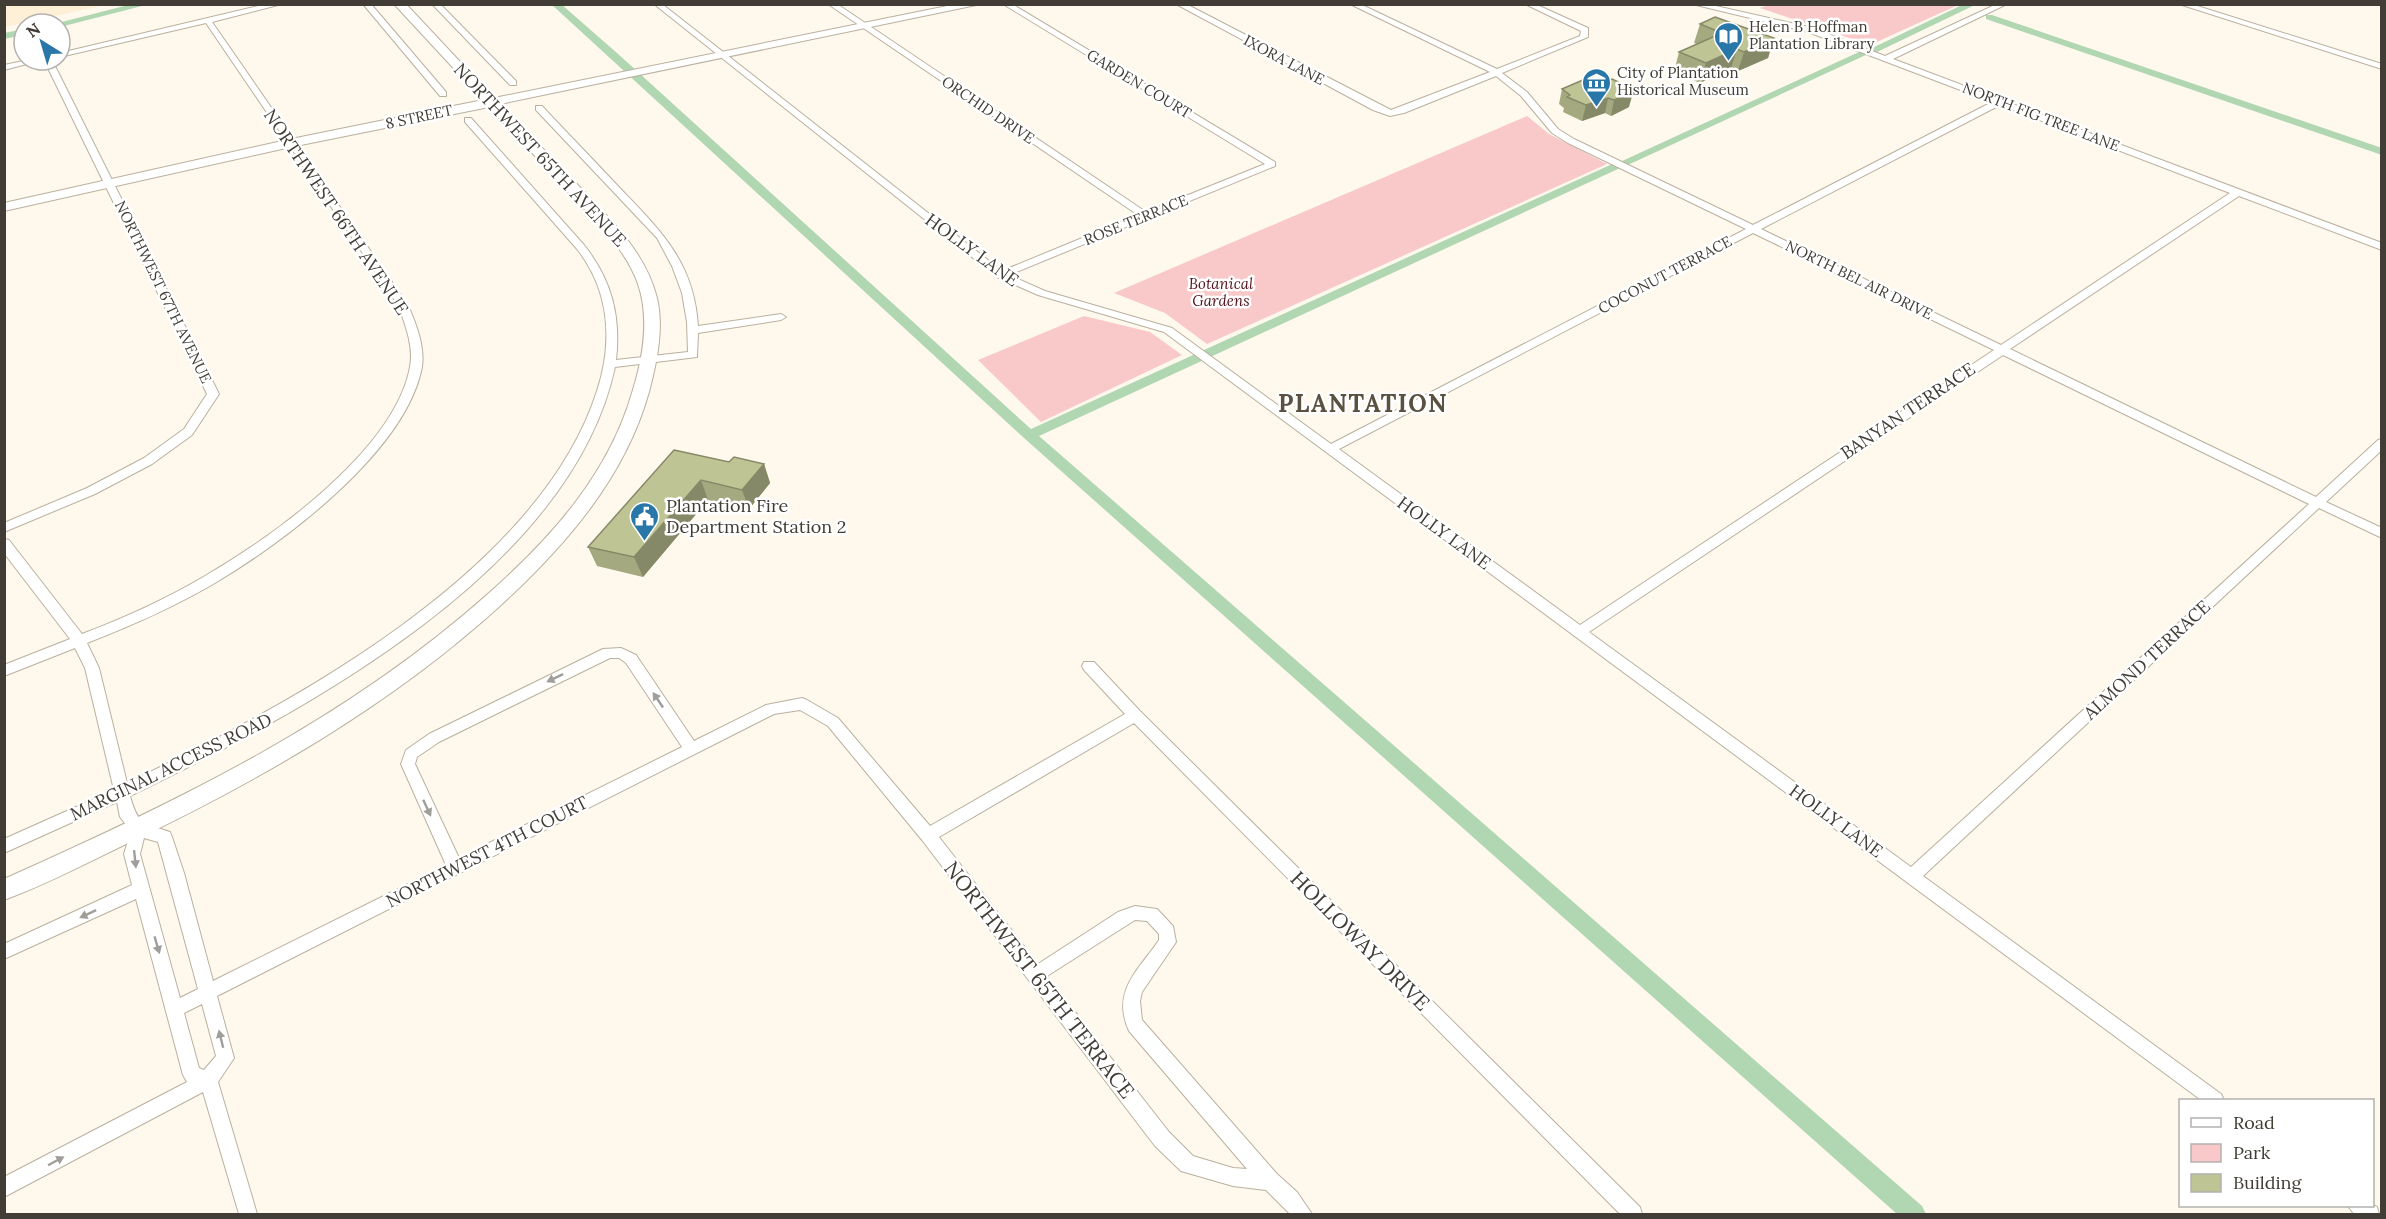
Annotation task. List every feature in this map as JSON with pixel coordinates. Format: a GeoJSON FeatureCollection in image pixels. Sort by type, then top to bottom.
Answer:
{"type":"FeatureCollection","features":[{"type":"Feature","properties":{"kind":"street"},"geometry":{"type":"LineString","coordinates":[[72,52],[279,4]]}},
{"type":"Feature","properties":{"kind":"street"},"geometry":{"type":"LineString","coordinates":[[366,4],[443,93]]}},
{"type":"Feature","properties":{"kind":"street","name":"NORTHWEST 65TH AVENUE"},"geometry":{"type":"LineString","coordinates":[[4,890],[139,830],[309,737],[401,676],[477,616],[540,556],[592,496],[628,432],[640,399],[653,334],[651,303],[634,259],[613,231],[399,4]]}},
{"type":"Feature","properties":{"kind":"street"},"geometry":{"type":"LineString","coordinates":[[435,4],[513,83]]}},
{"type":"Feature","properties":{"kind":"street","name":"HOLLY LANE"},"geometry":{"type":"LineString","coordinates":[[657,4],[1001,275],[1026,290],[1139,318],[1168,330],[2212,1099]]}},
{"type":"Feature","properties":{"kind":"street","name":"ORCHID DRIVE"},"geometry":{"type":"LineString","coordinates":[[831,4],[1145,216]]}},
{"type":"Feature","properties":{"kind":"street","name":"8 STREET"},"geometry":{"type":"LineString","coordinates":[[4,207],[291,143],[976,4]]}},
{"type":"Feature","properties":{"kind":"street","name":"GARDEN COURT"},"geometry":{"type":"LineString","coordinates":[[1005,4],[1272,164]]}},
{"type":"Feature","properties":{"kind":"street","name":"IXORA LANE"},"geometry":{"type":"LineString","coordinates":[[1179,4],[1376,108],[1390,112],[1401,111],[1496,72]]}},
{"type":"Feature","properties":{"kind":"street","name":"NORTH BEL AIR DRIVE"},"geometry":{"type":"LineString","coordinates":[[1353,4],[1496,72],[1524,94],[1555,131],[1570,141],[2382,534]]}},
{"type":"Feature","properties":{"kind":"street"},"geometry":{"type":"LineString","coordinates":[[1496,72],[1584,37],[1585,30],[1528,4]]}},
{"type":"Feature","properties":{"kind":"street","name":"NORTH FIG TREE LANE"},"geometry":{"type":"LineString","coordinates":[[1695,4],[1810,30],[2382,248]]}},
{"type":"Feature","properties":{"kind":"street"},"geometry":{"type":"LineString","coordinates":[[1885,58],[2004,4]]}},
{"type":"Feature","properties":{"kind":"street"},"geometry":{"type":"LineString","coordinates":[[2182,4],[2382,67]]}},
{"type":"Feature","properties":{"kind":"street","name":"NORTHWEST 66TH AVENUE"},"geometry":{"type":"LineString","coordinates":[[4,671],[181,596],[263,546],[341,482],[378,442],[403,404],[416,366],[412,330],[403,305],[208,21]]}},
{"type":"Feature","properties":{"kind":"street","name":"NORTHWEST 67TH AVENUE"},"geometry":{"type":"LineString","coordinates":[[4,528],[91,491],[148,461],[188,432],[213,394],[54,72]]}},
{"type":"Feature","properties":{"kind":"street","name":"COCONUT TERRACE"},"geometry":{"type":"LineString","coordinates":[[1330,449],[1999,102]]}},
{"type":"Feature","properties":{"kind":"street"},"geometry":{"type":"LineString","coordinates":[[539,108],[661,237],[676,261],[692,305],[693,355],[612,364]]}},
{"type":"Feature","properties":{"kind":"street","name":"MARGINAL ACCESS ROAD"},"geometry":{"type":"LineString","coordinates":[[4,846],[200,756],[298,703],[375,653],[463,583],[521,526],[574,456],[591,423],[612,364],[613,324],[604,286],[593,263],[468,120]]}},
{"type":"Feature","properties":{"kind":"street","name":"ROSE TERRACE"},"geometry":{"type":"LineString","coordinates":[[1001,275],[1272,164]]}},
{"type":"Feature","properties":{"kind":"street","name":"BANYAN TERRACE"},"geometry":{"type":"LineString","coordinates":[[1580,632],[2238,192]]}},
{"type":"Feature","properties":{"kind":"street"},"geometry":{"type":"LineString","coordinates":[[694,330],[782,317]]}},
{"type":"Feature","properties":{"kind":"street","name":"ALMOND TERRACE"},"geometry":{"type":"LineString","coordinates":[[1911,876],[2382,443]]}},
{"type":"Feature","properties":{"kind":"street"},"geometry":{"type":"LineString","coordinates":[[4,543],[79,641],[92,668],[128,817],[139,830],[164,837],[176,873],[225,1058],[208,1080],[4,1188]]}},
{"type":"Feature","properties":{"kind":"street"},"geometry":{"type":"LineString","coordinates":[[456,868],[408,764],[411,754],[434,738],[608,653],[621,653],[631,659],[691,748]]}},
{"type":"Feature","properties":{"kind":"street","name":"HOLLOWAY DRIVE"},"geometry":{"type":"LineString","coordinates":[[1089,666],[1135,715],[1633,1215]]}},
{"type":"Feature","properties":{"kind":"street","name":"NORTHWEST 4TH COURT"},"geometry":{"type":"LineString","coordinates":[[175,1009],[771,709],[802,704]]}},
{"type":"Feature","properties":{"kind":"street","name":"NORTHWEST 65TH TERRACE"},"geometry":{"type":"LineString","coordinates":[[802,704],[833,722],[928,835],[1162,1139],[1188,1164],[1233,1177],[1270,1181]]}},
{"type":"Feature","properties":{"kind":"street"},"geometry":{"type":"LineString","coordinates":[[928,835],[1135,715]]}},
{"type":"Feature","properties":{"kind":"street"},"geometry":{"type":"LineString","coordinates":[[139,830],[132,854],[192,1075],[208,1080]]}},
{"type":"Feature","properties":{"kind":"street"},"geometry":{"type":"LineString","coordinates":[[4,952],[141,889]]}},
{"type":"Feature","properties":{"kind":"street"},"geometry":{"type":"LineString","coordinates":[[1035,975],[1124,917],[1135,913],[1151,914],[1156,918],[1167,931],[1168,942],[1136,982],[1130,1006],[1135,1025],[1302,1215]]}},
{"type":"Feature","properties":{"kind":"street"},"geometry":{"type":"LineString","coordinates":[[208,1080],[248,1215]]}},
{"type":"Feature","properties":{"kind":"shaded area"},"geometry":{"type":"Polygon","coordinates":[[[5,4],[106,4],[72,12],[12,12],[12,25],[5,27],[5,4]]]}},
{"type":"Feature","properties":{"kind":"green space"},"geometry":{"type":"Polygon","coordinates":[[[1768,5],[1958,5],[1870,45],[1760,8],[1768,5]]]}},
{"type":"Feature","properties":{"kind":"green space","name":"Botanical Gardens"},"geometry":{"type":"Polygon","coordinates":[[[1527,116],[1549,134],[1607,164],[1207,344],[1165,313],[1114,293],[1527,116]]]}},
{"type":"Feature","properties":{"kind":"green space","name":"Botanical Gardens"},"geometry":{"type":"Polygon","coordinates":[[[1084,316],[1150,332],[1182,355],[1041,422],[978,360],[1084,316]]]}},
{"type":"Feature","properties":{"kind":"building"},"geometry":{"type":"Polygon","coordinates":[[[1715,17],[1774,38],[1744,52],[1737,49],[1706,63],[1679,52],[1722,33],[1700,24],[1715,17]]]}},
{"type":"Feature","properties":{"kind":"building"},"geometry":{"type":"Polygon","coordinates":[[[1585,79],[1598,84],[1612,79],[1634,89],[1630,91],[1633,92],[1614,100],[1608,98],[1586,105],[1567,97],[1570,95],[1562,89],[1585,79]]]}},
{"type":"Feature","properties":{"kind":"building"},"geometry":{"type":"Polygon","coordinates":[[[674,450],[729,462],[734,457],[764,464],[742,490],[701,480],[634,557],[588,547],[674,450]]]}},
{"type":"Feature","properties":{"kind":"waterway"},"geometry":{"type":"LineString","coordinates":[[72,21],[146,4]]}},
{"type":"Feature","properties":{"kind":"waterway"},"geometry":{"type":"LineString","coordinates":[[555,4],[1029,435]]}},
{"type":"Feature","properties":{"kind":"waterway"},"geometry":{"type":"LineString","coordinates":[[1873,50],[1973,4]]}},
{"type":"Feature","properties":{"kind":"waterway"},"geometry":{"type":"LineString","coordinates":[[1989,17],[2382,152]]}},
{"type":"Feature","properties":{"kind":"waterway"},"geometry":{"type":"LineString","coordinates":[[4,36],[12,34]]}},
{"type":"Feature","properties":{"kind":"waterway"},"geometry":{"type":"LineString","coordinates":[[1626,162],[1863,54]]}},
{"type":"Feature","properties":{"kind":"waterway"},"geometry":{"type":"LineString","coordinates":[[1029,435],[1614,167]]}},
{"type":"Feature","properties":{"kind":"waterway"},"geometry":{"type":"LineString","coordinates":[[1029,435],[1914,1214]]}},
{"type":"Feature","properties":{"kind":"place","name":"Helen B Hoffman Plantation Library"},"geometry":{"type":"Point","coordinates":[1728,62]}},
{"type":"Feature","properties":{"kind":"place","name":"City of Plantation Historical Museum"},"geometry":{"type":"Point","coordinates":[1596,108]}},
{"type":"Feature","properties":{"kind":"place","name":"Plantation Fire Department Station 2"},"geometry":{"type":"Point","coordinates":[645,542]}},
{"type":"Feature","properties":{"kind":"district","name":"PLANTATION"},"geometry":{"type":"Point","coordinates":[1363,404]}}]}
